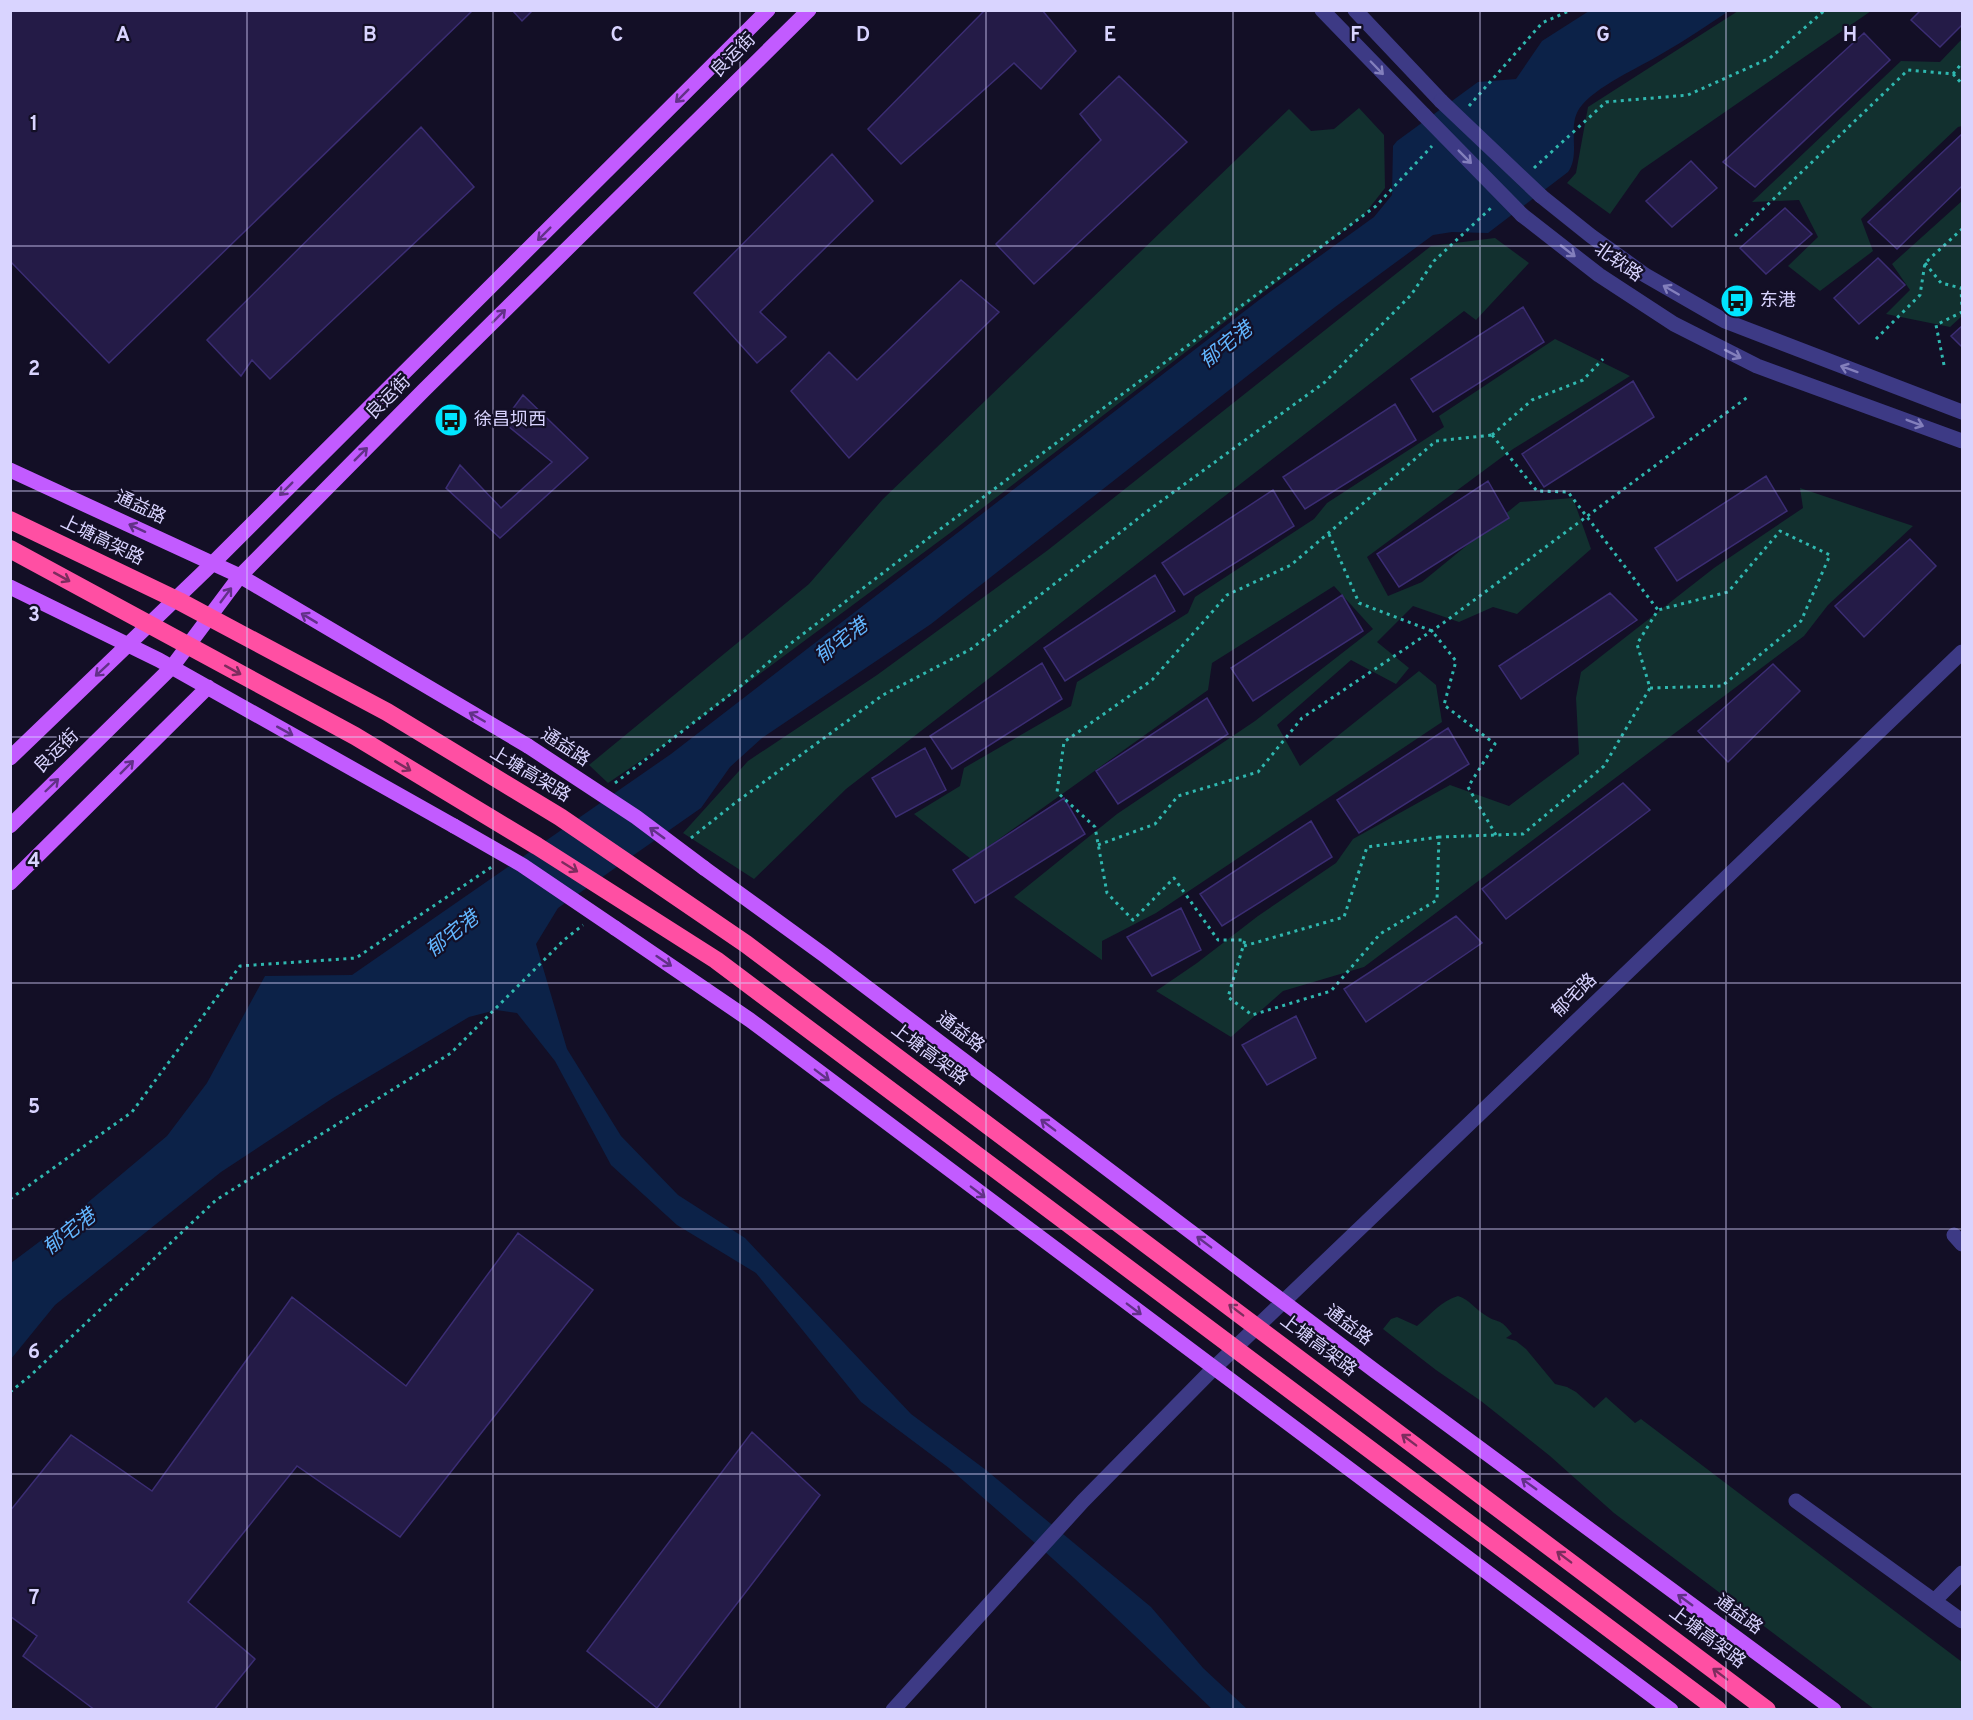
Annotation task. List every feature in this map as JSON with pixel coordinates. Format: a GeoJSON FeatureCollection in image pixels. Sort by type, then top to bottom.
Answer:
{"type":"FeatureCollection","features":[{"type":"Feature","properties":{"kind":"highway","name":"上塘高架路"},"geometry":{"type":"LineString","coordinates":[[10,520],[179,601],[387,712],[560,818],[746,944],[1767,1710]]}},
{"type":"Feature","properties":{"kind":"highway"},"geometry":{"type":"LineString","coordinates":[[10,549],[355,736],[537,846],[716,960],[1718,1710]]}},
{"type":"Feature","properties":{"kind":"main road","name":"良运街"},"geometry":{"type":"LineString","coordinates":[[10,758],[213,563],[768,10]]}},
{"type":"Feature","properties":{"kind":"main road","name":"良运街"},"geometry":{"type":"LineString","coordinates":[[10,826],[172,667],[240,576],[432,382],[808,10]]}},
{"type":"Feature","properties":{"kind":"main road","name":"通益路"},"geometry":{"type":"LineString","coordinates":[[10,470],[240,576],[528,746],[636,817],[1283,1302],[1834,1710]]}},
{"type":"Feature","properties":{"kind":"main road"},"geometry":{"type":"LineString","coordinates":[[10,587],[172,667],[522,865],[750,1020],[1671,1710]]}},
{"type":"Feature","properties":{"kind":"main road"},"geometry":{"type":"LineString","coordinates":[[10,883],[208,687]]}},
{"type":"Feature","properties":{"kind":"street","name":"北软路"},"geometry":{"type":"LineString","coordinates":[[1322,10],[1522,215],[1599,275],[1674,324],[1756,366],[1962,441]]}},
{"type":"Feature","properties":{"kind":"street","name":"北软路"},"geometry":{"type":"LineString","coordinates":[[1355,10],[1442,101],[1541,196],[1645,275],[1725,321],[1962,412]]}},
{"type":"Feature","properties":{"kind":"street","name":"郁宅路"},"geometry":{"type":"LineString","coordinates":[[893,1710],[1083,1501],[1214,1368],[1962,652]]}},
{"type":"Feature","properties":{"kind":"street"},"geometry":{"type":"LineString","coordinates":[[1797,1502],[1962,1621]]}},
{"type":"Feature","properties":{"kind":"street"},"geometry":{"type":"LineString","coordinates":[[1935,1600],[1962,1573]]}},
{"type":"Feature","properties":{"kind":"path"},"geometry":{"type":"LineString","coordinates":[[1463,112],[1503,70],[1542,23],[1571,10]]}},
{"type":"Feature","properties":{"kind":"path"},"geometry":{"type":"LineString","coordinates":[[1528,173],[1606,102],[1688,95],[1770,58],[1826,10]]}},
{"type":"Feature","properties":{"kind":"path"},"geometry":{"type":"LineString","coordinates":[[1953,74],[1962,63]]}},
{"type":"Feature","properties":{"kind":"path"},"geometry":{"type":"LineString","coordinates":[[1734,236],[1908,70],[1953,74],[1962,84]]}},
{"type":"Feature","properties":{"kind":"path"},"geometry":{"type":"LineString","coordinates":[[613,786],[736,690],[790,644],[943,527],[1376,206],[1440,138]]}},
{"type":"Feature","properties":{"kind":"path"},"geometry":{"type":"LineString","coordinates":[[690,839],[882,695],[971,650],[1149,510],[1325,382],[1411,295],[1434,261],[1494,205]]}},
{"type":"Feature","properties":{"kind":"path"},"geometry":{"type":"LineString","coordinates":[[1876,339],[1920,295],[1925,263],[1962,229]]}},
{"type":"Feature","properties":{"kind":"path"},"geometry":{"type":"LineString","coordinates":[[1925,263],[1941,283],[1961,288],[1962,310],[1936,326],[1944,365]]}},
{"type":"Feature","properties":{"kind":"path"},"geometry":{"type":"LineString","coordinates":[[1440,837],[1437,900],[1380,934],[1331,991],[1252,1015],[1228,997],[1245,940],[1218,940],[1174,878],[1133,920],[1107,893],[1095,827],[1057,792],[1064,742],[1152,680],[1227,595],[1291,565],[1436,441],[1492,435],[1532,400],[1583,380],[1603,359]]}},
{"type":"Feature","properties":{"kind":"path"},"geometry":{"type":"LineString","coordinates":[[1098,845],[1155,824],[1178,796],[1258,772],[1302,718],[1432,631],[1749,396]]}},
{"type":"Feature","properties":{"kind":"path"},"geometry":{"type":"LineString","coordinates":[[1492,435],[1537,491],[1568,492],[1658,610]]}},
{"type":"Feature","properties":{"kind":"path"},"geometry":{"type":"LineString","coordinates":[[1244,946],[1344,917],[1367,847],[1440,837],[1523,834],[1604,766],[1650,688],[1636,644],[1658,610],[1728,592],[1780,531],[1830,555],[1801,621],[1722,686],[1650,688]]}},
{"type":"Feature","properties":{"kind":"path"},"geometry":{"type":"LineString","coordinates":[[1329,534],[1359,603],[1432,631],[1456,661],[1444,705],[1496,744],[1468,787],[1496,835]]}},
{"type":"Feature","properties":{"kind":"path"},"geometry":{"type":"LineString","coordinates":[[10,1199],[132,1112],[240,966],[356,958],[494,865]]}},
{"type":"Feature","properties":{"kind":"path"},"geometry":{"type":"LineString","coordinates":[[10,1392],[30,1376],[216,1200],[451,1053],[564,940],[591,918]]}},
{"type":"Feature","properties":{"kind":"green space"},"geometry":{"type":"Polygon","coordinates":[[[1738,11],[1871,11],[1641,170],[1610,214],[1567,183],[1576,173],[1588,107],[1738,11]]]}},
{"type":"Feature","properties":{"kind":"green space"},"geometry":{"type":"Polygon","coordinates":[[[1962,39],[1962,126],[1958,127],[1861,219],[1873,251],[1820,291],[1788,266],[1818,237],[1799,200],[1752,202],[1901,61],[1940,62],[1962,39]]]}},
{"type":"Feature","properties":{"kind":"green space"},"geometry":{"type":"Polygon","coordinates":[[[1359,108],[1384,135],[1385,188],[1363,216],[950,533],[664,745],[608,783],[589,765],[809,584],[883,499],[1289,109],[1311,131],[1334,129],[1359,108]]]}},
{"type":"Feature","properties":{"kind":"green space"},"geometry":{"type":"Polygon","coordinates":[[[1962,201],[1962,316],[1950,327],[1886,314],[1910,290],[1892,264],[1962,201]]]}},
{"type":"Feature","properties":{"kind":"green space"},"geometry":{"type":"Polygon","coordinates":[[[1495,238],[1529,263],[1476,320],[1464,311],[846,789],[754,879],[683,833],[748,761],[877,675],[1048,550],[1431,246],[1495,238]]]}},
{"type":"Feature","properties":{"kind":"green space"},"geometry":{"type":"Polygon","coordinates":[[[1555,339],[1630,376],[1513,449],[1367,557],[1388,596],[1422,582],[1520,502],[1573,498],[1591,549],[1517,614],[1493,607],[1459,622],[1413,606],[1377,642],[1409,668],[1396,684],[1351,660],[1277,725],[1300,766],[1419,671],[1436,685],[1442,722],[1156,913],[1102,941],[1102,960],[1014,897],[1117,814],[1255,721],[1373,629],[1334,586],[1212,663],[1208,690],[971,859],[914,814],[960,786],[964,768],[1071,706],[1077,682],[1188,613],[1195,597],[1314,519],[1327,503],[1444,427],[1439,416],[1555,339]]]}},
{"type":"Feature","properties":{"kind":"green space"},"geometry":{"type":"Polygon","coordinates":[[[1800,488],[1913,526],[1828,605],[1804,636],[1364,967],[1283,991],[1231,1037],[1156,991],[1258,916],[1336,863],[1353,839],[1450,785],[1509,806],[1579,754],[1576,698],[1581,672],[1714,568],[1803,508],[1800,488]]]}},
{"type":"Feature","properties":{"kind":"green space"},"geometry":{"type":"Polygon","coordinates":[[[1458,1296],[1489,1318],[1505,1325],[1512,1334],[1506,1338],[1516,1341],[1526,1349],[1555,1384],[1576,1392],[1594,1408],[1606,1397],[1635,1423],[1641,1419],[1962,1662],[1962,1709],[1874,1709],[1614,1513],[1550,1456],[1481,1401],[1383,1329],[1391,1319],[1397,1317],[1417,1326],[1441,1305],[1458,1296]]]}},
{"type":"Feature","properties":{"kind":"water","name":"郁宅港"},"geometry":{"type":"Polygon","coordinates":[[[1589,11],[1729,11],[1672,48],[1606,85],[1586,101],[1576,116],[1574,157],[1568,172],[1488,233],[1452,232],[1433,235],[1335,307],[931,624],[762,738],[730,767],[701,808],[558,908],[536,944],[567,1049],[621,1136],[678,1195],[745,1238],[911,1414],[986,1470],[1151,1607],[1203,1668],[1247,1709],[1212,1709],[1043,1550],[949,1468],[861,1402],[756,1273],[677,1225],[611,1165],[555,1061],[517,1013],[496,1010],[469,1017],[333,1098],[221,1172],[55,1305],[11,1359],[11,1263],[55,1230],[167,1136],[207,1083],[265,976],[352,975],[671,754],[1259,300],[1374,217],[1392,195],[1393,146],[1397,141],[1478,82],[1516,79],[1542,41],[1589,11]]]}},
{"type":"Feature","properties":{"kind":"building"},"geometry":{"type":"Polygon","coordinates":[[[10,10],[473,10],[109,363],[10,261],[10,10]]]}},
{"type":"Feature","properties":{"kind":"building"},"geometry":{"type":"Polygon","coordinates":[[[512,10],[533,10],[522,21],[512,10]]]}},
{"type":"Feature","properties":{"kind":"building"},"geometry":{"type":"Polygon","coordinates":[[[985,10],[1042,10],[1076,51],[1041,89],[1014,63],[901,164],[868,129],[985,10]]]}},
{"type":"Feature","properties":{"kind":"building"},"geometry":{"type":"Polygon","coordinates":[[[1921,10],[1962,10],[1962,25],[1940,47],[1911,20],[1921,10]]]}},
{"type":"Feature","properties":{"kind":"building"},"geometry":{"type":"Polygon","coordinates":[[[1864,33],[1890,60],[1755,187],[1723,162],[1864,33]]]}},
{"type":"Feature","properties":{"kind":"building"},"geometry":{"type":"Polygon","coordinates":[[[1119,76],[1187,142],[1034,284],[996,244],[1101,140],[1080,114],[1119,76]]]}},
{"type":"Feature","properties":{"kind":"building"},"geometry":{"type":"Polygon","coordinates":[[[421,127],[474,187],[270,379],[252,360],[241,376],[207,340],[421,127]]]}},
{"type":"Feature","properties":{"kind":"building"},"geometry":{"type":"Polygon","coordinates":[[[1962,134],[1962,186],[1897,249],[1868,222],[1962,134]]]}},
{"type":"Feature","properties":{"kind":"building"},"geometry":{"type":"Polygon","coordinates":[[[832,154],[873,201],[760,312],[786,337],[757,363],[694,293],[832,154]]]}},
{"type":"Feature","properties":{"kind":"building"},"geometry":{"type":"Polygon","coordinates":[[[1691,161],[1717,188],[1672,227],[1646,201],[1691,161]]]}},
{"type":"Feature","properties":{"kind":"building"},"geometry":{"type":"Polygon","coordinates":[[[1785,208],[1812,234],[1766,274],[1740,248],[1785,208]]]}},
{"type":"Feature","properties":{"kind":"building"},"geometry":{"type":"Polygon","coordinates":[[[1878,258],[1905,285],[1859,324],[1834,298],[1878,258]]]}},
{"type":"Feature","properties":{"kind":"building"},"geometry":{"type":"Polygon","coordinates":[[[961,280],[999,312],[849,458],[791,391],[829,352],[857,380],[961,280]]]}},
{"type":"Feature","properties":{"kind":"building"},"geometry":{"type":"Polygon","coordinates":[[[1523,307],[1544,342],[1433,412],[1411,379],[1523,307]]]}},
{"type":"Feature","properties":{"kind":"building"},"geometry":{"type":"Polygon","coordinates":[[[1962,326],[1962,347],[1951,336],[1962,326]]]}},
{"type":"Feature","properties":{"kind":"building"},"geometry":{"type":"Polygon","coordinates":[[[1633,381],[1654,417],[1544,487],[1522,454],[1633,381]]]}},
{"type":"Feature","properties":{"kind":"building"},"geometry":{"type":"Polygon","coordinates":[[[523,395],[588,458],[500,538],[446,488],[460,465],[501,508],[552,462],[503,422],[523,395]]]}},
{"type":"Feature","properties":{"kind":"building"},"geometry":{"type":"Polygon","coordinates":[[[1395,404],[1416,440],[1305,509],[1283,477],[1395,404]]]}},
{"type":"Feature","properties":{"kind":"building"},"geometry":{"type":"Polygon","coordinates":[[[1766,476],[1787,511],[1677,581],[1655,548],[1766,476]]]}},
{"type":"Feature","properties":{"kind":"building"},"geometry":{"type":"Polygon","coordinates":[[[1488,481],[1509,518],[1399,587],[1377,554],[1488,481]]]}},
{"type":"Feature","properties":{"kind":"building"},"geometry":{"type":"Polygon","coordinates":[[[1273,490],[1294,526],[1184,595],[1162,563],[1273,490]]]}},
{"type":"Feature","properties":{"kind":"building"},"geometry":{"type":"Polygon","coordinates":[[[1910,539],[1936,566],[1864,637],[1835,606],[1910,539]]]}},
{"type":"Feature","properties":{"kind":"building"},"geometry":{"type":"Polygon","coordinates":[[[1155,575],[1175,611],[1065,681],[1044,648],[1155,575]]]}},
{"type":"Feature","properties":{"kind":"building"},"geometry":{"type":"Polygon","coordinates":[[[1610,593],[1637,620],[1521,699],[1499,666],[1610,593]]]}},
{"type":"Feature","properties":{"kind":"building"},"geometry":{"type":"Polygon","coordinates":[[[1342,595],[1363,631],[1253,701],[1231,668],[1342,595]]]}},
{"type":"Feature","properties":{"kind":"building"},"geometry":{"type":"Polygon","coordinates":[[[1042,663],[1062,699],[952,769],[930,736],[1042,663]]]}},
{"type":"Feature","properties":{"kind":"building"},"geometry":{"type":"Polygon","coordinates":[[[1773,664],[1800,691],[1728,762],[1698,731],[1773,664]]]}},
{"type":"Feature","properties":{"kind":"building"},"geometry":{"type":"Polygon","coordinates":[[[1207,698],[1228,734],[1118,804],[1096,771],[1207,698]]]}},
{"type":"Feature","properties":{"kind":"building"},"geometry":{"type":"Polygon","coordinates":[[[1448,728],[1469,764],[1359,833],[1337,800],[1448,728]]]}},
{"type":"Feature","properties":{"kind":"building"},"geometry":{"type":"Polygon","coordinates":[[[925,748],[946,790],[896,817],[872,778],[925,748]]]}},
{"type":"Feature","properties":{"kind":"building"},"geometry":{"type":"Polygon","coordinates":[[[1623,783],[1650,810],[1506,919],[1482,889],[1623,783]]]}},
{"type":"Feature","properties":{"kind":"building"},"geometry":{"type":"Polygon","coordinates":[[[1064,798],[1085,834],[975,903],[953,870],[1064,798]]]}},
{"type":"Feature","properties":{"kind":"building"},"geometry":{"type":"Polygon","coordinates":[[[1311,821],[1332,857],[1222,926],[1200,894],[1311,821]]]}},
{"type":"Feature","properties":{"kind":"building"},"geometry":{"type":"Polygon","coordinates":[[[1181,908],[1201,950],[1152,976],[1127,937],[1181,908]]]}},
{"type":"Feature","properties":{"kind":"building"},"geometry":{"type":"Polygon","coordinates":[[[1456,916],[1482,943],[1366,1022],[1344,989],[1456,916]]]}},
{"type":"Feature","properties":{"kind":"building"},"geometry":{"type":"Polygon","coordinates":[[[1296,1016],[1316,1058],[1267,1085],[1242,1045],[1296,1016]]]}},
{"type":"Feature","properties":{"kind":"building"},"geometry":{"type":"Polygon","coordinates":[[[518,1233],[593,1290],[400,1537],[297,1466],[188,1602],[255,1659],[214,1710],[95,1710],[23,1656],[37,1636],[10,1616],[10,1511],[71,1435],[152,1491],[292,1297],[406,1386],[518,1233]]]}},
{"type":"Feature","properties":{"kind":"building"},"geometry":{"type":"Polygon","coordinates":[[[752,1432],[820,1495],[657,1708],[587,1651],[752,1432]]]}},
{"type":"Feature","properties":{"kind":"place","name":"东港"},"geometry":{"type":"Point","coordinates":[1737,301]}},
{"type":"Feature","properties":{"kind":"place","name":"徐昌坝西"},"geometry":{"type":"Point","coordinates":[451,420]}}]}
